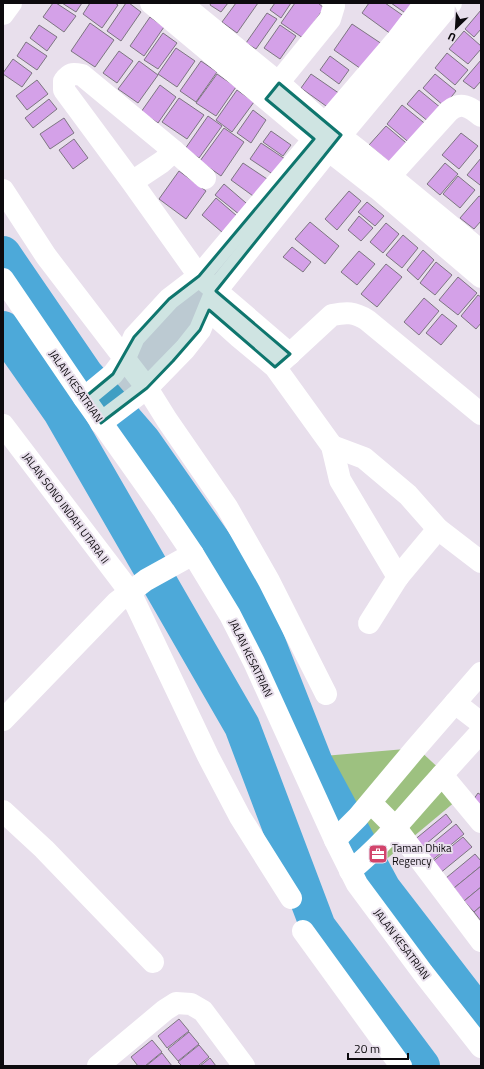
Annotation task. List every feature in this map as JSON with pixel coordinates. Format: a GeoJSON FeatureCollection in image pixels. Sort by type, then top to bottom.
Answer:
{"type":"FeatureCollection","features":[{"type":"Feature","properties":{"kind":"street"},"geometry":{"type":"LineString","coordinates":[[3,14],[11,3]]}},
{"type":"Feature","properties":{"kind":"street"},"geometry":{"type":"LineString","coordinates":[[152,3],[272,91],[384,182],[481,250]]}},
{"type":"Feature","properties":{"kind":"street"},"geometry":{"type":"LineString","coordinates":[[181,3],[272,91]]}},
{"type":"Feature","properties":{"kind":"street"},"geometry":{"type":"LineString","coordinates":[[272,91],[330,19],[334,6],[333,3]]}},
{"type":"Feature","properties":{"kind":"street"},"geometry":{"type":"LineString","coordinates":[[105,420],[129,400],[147,388],[174,361],[200,330],[213,300],[327,137],[425,3]]}},
{"type":"Feature","properties":{"kind":"street"},"geometry":{"type":"LineString","coordinates":[[86,396],[119,366],[134,337],[147,322],[169,299],[199,276],[451,3]]}},
{"type":"Feature","properties":{"kind":"street"},"geometry":{"type":"LineString","coordinates":[[205,178],[82,75],[74,73],[68,75],[64,81],[64,90],[199,276],[213,300],[239,337],[282,360],[332,446],[340,480],[398,577]]}},
{"type":"Feature","properties":{"kind":"street"},"geometry":{"type":"LineString","coordinates":[[384,182],[449,111],[456,106],[463,106],[472,109],[481,116]]}},
{"type":"Feature","properties":{"kind":"street"},"geometry":{"type":"LineString","coordinates":[[132,182],[162,162],[174,151]]}},
{"type":"Feature","properties":{"kind":"street"},"geometry":{"type":"LineString","coordinates":[[384,182],[481,277]]}},
{"type":"Feature","properties":{"kind":"street"},"geometry":{"type":"LineString","coordinates":[[3,190],[119,366],[147,388],[167,420],[227,507],[269,581],[326,694]]}},
{"type":"Feature","properties":{"kind":"street","name":"JALAN KESATRIAN"},"geometry":{"type":"LineString","coordinates":[[3,279],[86,396],[105,420],[164,511],[186,557],[230,615],[338,837],[355,867],[357,884],[423,973],[481,1047]]}},
{"type":"Feature","properties":{"kind":"street"},"geometry":{"type":"LineString","coordinates":[[282,360],[332,315],[344,313],[356,314],[367,320],[481,414]]}},
{"type":"Feature","properties":{"kind":"street","name":"JALAN SONO INDAH UTARA II"},"geometry":{"type":"LineString","coordinates":[[3,424],[138,586],[208,756],[240,817],[291,898]]}},
{"type":"Feature","properties":{"kind":"street"},"geometry":{"type":"LineString","coordinates":[[332,446],[364,458],[408,495],[438,529],[481,562]]}},
{"type":"Feature","properties":{"kind":"street"},"geometry":{"type":"LineString","coordinates":[[369,623],[398,577],[438,529]]}},
{"type":"Feature","properties":{"kind":"street"},"geometry":{"type":"LineString","coordinates":[[3,720],[117,602],[138,586],[186,557]]}},
{"type":"Feature","properties":{"kind":"street"},"geometry":{"type":"LineString","coordinates":[[338,837],[364,810],[455,703],[478,683]]}},
{"type":"Feature","properties":{"kind":"street"},"geometry":{"type":"LineString","coordinates":[[455,703],[481,723]]}},
{"type":"Feature","properties":{"kind":"street"},"geometry":{"type":"LineString","coordinates":[[355,867],[396,828],[481,732]]}},
{"type":"Feature","properties":{"kind":"street"},"geometry":{"type":"LineString","coordinates":[[442,775],[481,822]]}},
{"type":"Feature","properties":{"kind":"street"},"geometry":{"type":"LineString","coordinates":[[364,810],[396,828],[481,941]]}},
{"type":"Feature","properties":{"kind":"street"},"geometry":{"type":"LineString","coordinates":[[3,811],[44,850],[153,962]]}},
{"type":"Feature","properties":{"kind":"street"},"geometry":{"type":"LineString","coordinates":[[303,931],[401,1066]]}},
{"type":"Feature","properties":{"kind":"street"},"geometry":{"type":"LineString","coordinates":[[103,1064],[165,1010],[176,1003],[191,1004],[203,1011],[244,1066]]}},
{"type":"Feature","properties":{"kind":"highlighted area"},"geometry":{"type":"Polygon","coordinates":[[[279,83],[341,135],[216,291],[290,354],[275,367],[209,310],[200,330],[173,361],[147,388],[101,423],[84,398],[113,374],[134,337],[169,299],[199,276],[314,139],[266,99],[279,83]]]}},
{"type":"Feature","properties":{"kind":"green space"},"geometry":{"type":"Polygon","coordinates":[[[417,748],[444,773],[462,796],[359,882],[300,758],[417,748]]]}},
{"type":"Feature","properties":{"kind":"building"},"geometry":{"type":"Polygon","coordinates":[[[53,3],[56,3],[76,16],[64,32],[43,17],[53,3]]]}},
{"type":"Feature","properties":{"kind":"building"},"geometry":{"type":"Polygon","coordinates":[[[62,3],[82,3],[76,12],[62,3]]]}},
{"type":"Feature","properties":{"kind":"building"},"geometry":{"type":"Polygon","coordinates":[[[90,3],[115,3],[118,5],[102,28],[83,14],[90,3]]]}},
{"type":"Feature","properties":{"kind":"building"},"geometry":{"type":"Polygon","coordinates":[[[126,3],[129,3],[141,12],[121,41],[107,31],[126,3]]]}},
{"type":"Feature","properties":{"kind":"building"},"geometry":{"type":"Polygon","coordinates":[[[211,3],[228,3],[221,12],[210,5],[211,3]]]}},
{"type":"Feature","properties":{"kind":"building"},"geometry":{"type":"Polygon","coordinates":[[[236,3],[258,3],[237,33],[222,22],[236,3]]]}},
{"type":"Feature","properties":{"kind":"building"},"geometry":{"type":"Polygon","coordinates":[[[275,3],[291,3],[281,18],[270,10],[275,3]]]}},
{"type":"Feature","properties":{"kind":"building"},"geometry":{"type":"Polygon","coordinates":[[[295,3],[318,3],[324,8],[303,38],[281,23],[295,3]]]}},
{"type":"Feature","properties":{"kind":"building"},"geometry":{"type":"Polygon","coordinates":[[[369,3],[385,3],[408,19],[395,37],[362,13],[369,3]]]}},
{"type":"Feature","properties":{"kind":"building"},"geometry":{"type":"Polygon","coordinates":[[[391,3],[421,3],[411,17],[391,3]]]}},
{"type":"Feature","properties":{"kind":"building"},"geometry":{"type":"Polygon","coordinates":[[[481,10],[481,29],[474,37],[465,29],[481,10]]]}},
{"type":"Feature","properties":{"kind":"building"},"geometry":{"type":"Polygon","coordinates":[[[267,13],[277,19],[256,49],[246,43],[267,13]]]}},
{"type":"Feature","properties":{"kind":"building"},"geometry":{"type":"Polygon","coordinates":[[[150,17],[164,27],[144,56],[130,46],[150,17]]]}},
{"type":"Feature","properties":{"kind":"building"},"geometry":{"type":"Polygon","coordinates":[[[90,23],[114,40],[95,67],[71,51],[90,23]]]}},
{"type":"Feature","properties":{"kind":"building"},"geometry":{"type":"Polygon","coordinates":[[[352,24],[382,44],[364,71],[334,50],[352,24]]]}},
{"type":"Feature","properties":{"kind":"building"},"geometry":{"type":"Polygon","coordinates":[[[39,25],[57,37],[47,51],[30,38],[39,25]]]}},
{"type":"Feature","properties":{"kind":"building"},"geometry":{"type":"Polygon","coordinates":[[[280,25],[296,36],[280,59],[264,48],[280,25]]]}},
{"type":"Feature","properties":{"kind":"building"},"geometry":{"type":"Polygon","coordinates":[[[464,31],[481,46],[481,49],[468,64],[449,49],[464,31]]]}},
{"type":"Feature","properties":{"kind":"building"},"geometry":{"type":"Polygon","coordinates":[[[163,33],[177,43],[158,69],[144,60],[163,33]]]}},
{"type":"Feature","properties":{"kind":"building"},"geometry":{"type":"Polygon","coordinates":[[[26,42],[47,56],[37,70],[17,56],[26,42]]]}},
{"type":"Feature","properties":{"kind":"building"},"geometry":{"type":"Polygon","coordinates":[[[176,48],[195,61],[177,87],[158,74],[176,48]]]}},
{"type":"Feature","properties":{"kind":"building"},"geometry":{"type":"Polygon","coordinates":[[[119,51],[133,61],[117,83],[103,73],[119,51]]]}},
{"type":"Feature","properties":{"kind":"building"},"geometry":{"type":"Polygon","coordinates":[[[447,53],[468,70],[455,85],[435,68],[447,53]]]}},
{"type":"Feature","properties":{"kind":"building"},"geometry":{"type":"Polygon","coordinates":[[[330,56],[349,70],[339,84],[320,70],[330,56]]]}},
{"type":"Feature","properties":{"kind":"building"},"geometry":{"type":"Polygon","coordinates":[[[13,59],[32,73],[22,87],[3,74],[13,59]]]}},
{"type":"Feature","properties":{"kind":"building"},"geometry":{"type":"Polygon","coordinates":[[[481,60],[481,81],[474,89],[463,81],[481,60]]]}},
{"type":"Feature","properties":{"kind":"building"},"geometry":{"type":"Polygon","coordinates":[[[139,61],[158,75],[138,103],[118,89],[139,61]]]}},
{"type":"Feature","properties":{"kind":"building"},"geometry":{"type":"Polygon","coordinates":[[[201,61],[217,72],[196,102],[180,91],[201,61]]]}},
{"type":"Feature","properties":{"kind":"building"},"geometry":{"type":"Polygon","coordinates":[[[217,74],[236,87],[216,116],[196,103],[217,74]]]}},
{"type":"Feature","properties":{"kind":"building"},"geometry":{"type":"Polygon","coordinates":[[[311,74],[343,96],[333,111],[301,88],[311,74]]]}},
{"type":"Feature","properties":{"kind":"building"},"geometry":{"type":"Polygon","coordinates":[[[435,74],[456,91],[444,106],[423,88],[435,74]]]}},
{"type":"Feature","properties":{"kind":"building"},"geometry":{"type":"Polygon","coordinates":[[[37,80],[48,94],[27,110],[16,96],[37,80]]]}},
{"type":"Feature","properties":{"kind":"building"},"geometry":{"type":"Polygon","coordinates":[[[160,85],[176,97],[158,123],[141,112],[160,85]]]}},
{"type":"Feature","properties":{"kind":"building"},"geometry":{"type":"Polygon","coordinates":[[[237,90],[254,102],[232,132],[216,120],[237,90]]]}},
{"type":"Feature","properties":{"kind":"building"},"geometry":{"type":"Polygon","coordinates":[[[419,90],[441,108],[429,122],[407,104],[419,90]]]}},
{"type":"Feature","properties":{"kind":"building"},"geometry":{"type":"Polygon","coordinates":[[[179,98],[204,115],[187,139],[162,122],[179,98]]]}},
{"type":"Feature","properties":{"kind":"building"},"geometry":{"type":"Polygon","coordinates":[[[49,99],[57,109],[33,128],[25,118],[49,99]]]}},
{"type":"Feature","properties":{"kind":"building"},"geometry":{"type":"Polygon","coordinates":[[[402,105],[428,126],[412,145],[387,124],[402,105]]]}},
{"type":"Feature","properties":{"kind":"building"},"geometry":{"type":"Polygon","coordinates":[[[253,110],[266,120],[251,143],[237,133],[253,110]]]}},
{"type":"Feature","properties":{"kind":"building"},"geometry":{"type":"Polygon","coordinates":[[[208,116],[222,126],[199,158],[185,149],[208,116]]]}},
{"type":"Feature","properties":{"kind":"building"},"geometry":{"type":"Polygon","coordinates":[[[64,118],[74,133],[50,149],[40,134],[64,118]]]}},
{"type":"Feature","properties":{"kind":"building"},"geometry":{"type":"Polygon","coordinates":[[[386,126],[411,147],[394,166],[369,145],[386,126]]]}},
{"type":"Feature","properties":{"kind":"building"},"geometry":{"type":"Polygon","coordinates":[[[224,128],[244,142],[221,176],[200,161],[224,128]]]}},
{"type":"Feature","properties":{"kind":"building"},"geometry":{"type":"Polygon","coordinates":[[[271,131],[291,145],[283,156],[263,142],[271,131]]]}},
{"type":"Feature","properties":{"kind":"building"},"geometry":{"type":"Polygon","coordinates":[[[461,133],[478,146],[459,169],[442,155],[461,133]]]}},
{"type":"Feature","properties":{"kind":"building"},"geometry":{"type":"Polygon","coordinates":[[[74,139],[88,158],[73,169],[59,150],[74,139]]]}},
{"type":"Feature","properties":{"kind":"building"},"geometry":{"type":"Polygon","coordinates":[[[261,143],[285,159],[274,175],[250,159],[261,143]]]}},
{"type":"Feature","properties":{"kind":"building"},"geometry":{"type":"Polygon","coordinates":[[[481,158],[481,184],[480,185],[467,175],[481,158]]]}},
{"type":"Feature","properties":{"kind":"building"},"geometry":{"type":"Polygon","coordinates":[[[243,163],[273,183],[260,201],[231,180],[243,163]]]}},
{"type":"Feature","properties":{"kind":"building"},"geometry":{"type":"Polygon","coordinates":[[[445,163],[458,174],[440,195],[427,184],[445,163]]]}},
{"type":"Feature","properties":{"kind":"building"},"geometry":{"type":"Polygon","coordinates":[[[179,171],[206,191],[186,219],[159,199],[179,171]]]}},
{"type":"Feature","properties":{"kind":"building"},"geometry":{"type":"Polygon","coordinates":[[[458,176],[475,190],[460,208],[443,194],[458,176]]]}},
{"type":"Feature","properties":{"kind":"building"},"geometry":{"type":"Polygon","coordinates":[[[224,184],[253,209],[245,219],[215,195],[224,184]]]}},
{"type":"Feature","properties":{"kind":"building"},"geometry":{"type":"Polygon","coordinates":[[[349,191],[361,201],[337,230],[325,219],[349,191]]]}},
{"type":"Feature","properties":{"kind":"building"},"geometry":{"type":"Polygon","coordinates":[[[479,196],[481,197],[481,221],[474,229],[460,218],[479,196]]]}},
{"type":"Feature","properties":{"kind":"building"},"geometry":{"type":"Polygon","coordinates":[[[216,198],[244,222],[230,239],[202,215],[216,198]]]}},
{"type":"Feature","properties":{"kind":"building"},"geometry":{"type":"Polygon","coordinates":[[[367,202],[384,216],[375,226],[358,212],[367,202]]]}},
{"type":"Feature","properties":{"kind":"building"},"geometry":{"type":"Polygon","coordinates":[[[359,216],[373,228],[361,241],[348,230],[359,216]]]}},
{"type":"Feature","properties":{"kind":"building"},"geometry":{"type":"Polygon","coordinates":[[[310,222],[339,246],[325,264],[295,239],[310,222]]]}},
{"type":"Feature","properties":{"kind":"building"},"geometry":{"type":"Polygon","coordinates":[[[386,223],[399,234],[383,253],[370,242],[386,223]]]}},
{"type":"Feature","properties":{"kind":"building"},"geometry":{"type":"Polygon","coordinates":[[[403,235],[418,248],[402,268],[386,255],[403,235]]]}},
{"type":"Feature","properties":{"kind":"building"},"geometry":{"type":"Polygon","coordinates":[[[292,247],[311,262],[303,272],[283,257],[292,247]]]}},
{"type":"Feature","properties":{"kind":"building"},"geometry":{"type":"Polygon","coordinates":[[[423,250],[434,260],[418,280],[407,270],[423,250]]]}},
{"type":"Feature","properties":{"kind":"building"},"geometry":{"type":"Polygon","coordinates":[[[359,251],[375,264],[357,285],[341,272],[359,251]]]}},
{"type":"Feature","properties":{"kind":"building"},"geometry":{"type":"Polygon","coordinates":[[[436,262],[452,275],[435,295],[420,283],[436,262]]]}},
{"type":"Feature","properties":{"kind":"building"},"geometry":{"type":"Polygon","coordinates":[[[386,264],[402,277],[377,307],[361,294],[386,264]]]}},
{"type":"Feature","properties":{"kind":"building"},"geometry":{"type":"Polygon","coordinates":[[[458,277],[477,293],[458,315],[439,300],[458,277]]]}},
{"type":"Feature","properties":{"kind":"building"},"geometry":{"type":"Polygon","coordinates":[[[478,295],[481,297],[481,323],[476,329],[461,316],[478,295]]]}},
{"type":"Feature","properties":{"kind":"building"},"geometry":{"type":"Polygon","coordinates":[[[424,298],[439,311],[419,335],[404,322],[424,298]]]}},
{"type":"Feature","properties":{"kind":"building"},"geometry":{"type":"Polygon","coordinates":[[[442,314],[457,326],[441,345],[426,333],[442,314]]]}},
{"type":"Feature","properties":{"kind":"building"},"geometry":{"type":"Polygon","coordinates":[[[478,793],[481,795],[481,816],[469,806],[478,793]]]}},
{"type":"Feature","properties":{"kind":"building"},"geometry":{"type":"Polygon","coordinates":[[[446,814],[452,822],[420,849],[413,841],[446,814]]]}},
{"type":"Feature","properties":{"kind":"building"},"geometry":{"type":"Polygon","coordinates":[[[456,824],[464,834],[430,862],[422,852],[456,824]]]}},
{"type":"Feature","properties":{"kind":"building"},"geometry":{"type":"Polygon","coordinates":[[[463,837],[472,847],[439,874],[431,863],[463,837]]]}},
{"type":"Feature","properties":{"kind":"building"},"geometry":{"type":"Polygon","coordinates":[[[475,854],[481,861],[481,866],[454,888],[446,878],[475,854]]]}},
{"type":"Feature","properties":{"kind":"building"},"geometry":{"type":"Polygon","coordinates":[[[481,866],[481,887],[464,901],[454,888],[481,866]]]}},
{"type":"Feature","properties":{"kind":"building"},"geometry":{"type":"Polygon","coordinates":[[[481,887],[481,906],[474,912],[464,901],[481,887]]]}},
{"type":"Feature","properties":{"kind":"building"},"geometry":{"type":"Polygon","coordinates":[[[481,906],[481,921],[474,912],[481,906]]]}},
{"type":"Feature","properties":{"kind":"building"},"geometry":{"type":"Polygon","coordinates":[[[179,1019],[189,1031],[167,1048],[158,1036],[179,1019]]]}},
{"type":"Feature","properties":{"kind":"building"},"geometry":{"type":"Polygon","coordinates":[[[189,1032],[199,1044],[178,1061],[168,1049],[189,1032]]]}},
{"type":"Feature","properties":{"kind":"building"},"geometry":{"type":"Polygon","coordinates":[[[152,1040],[162,1052],[145,1066],[138,1066],[131,1057],[152,1040]]]}},
{"type":"Feature","properties":{"kind":"building"},"geometry":{"type":"Polygon","coordinates":[[[199,1045],[209,1057],[198,1066],[182,1066],[178,1062],[199,1045]]]}},
{"type":"Feature","properties":{"kind":"building"},"geometry":{"type":"Polygon","coordinates":[[[162,1053],[172,1066],[146,1066],[162,1053]]]}},
{"type":"Feature","properties":{"kind":"building"},"geometry":{"type":"Polygon","coordinates":[[[210,1058],[216,1066],[200,1066],[210,1058]]]}},
{"type":"Feature","properties":{"kind":"waterway"},"geometry":{"type":"LineString","coordinates":[[3,254],[85,374],[143,441],[247,590],[315,763],[383,889],[481,1016]]}},
{"type":"Feature","properties":{"kind":"waterway"},"geometry":{"type":"LineString","coordinates":[[3,329],[61,412],[242,726],[318,927],[422,1066]]}},
{"type":"Feature","properties":{"kind":"place","name":"Taman Dhika Regency"},"geometry":{"type":"Point","coordinates":[378,854]}}]}
